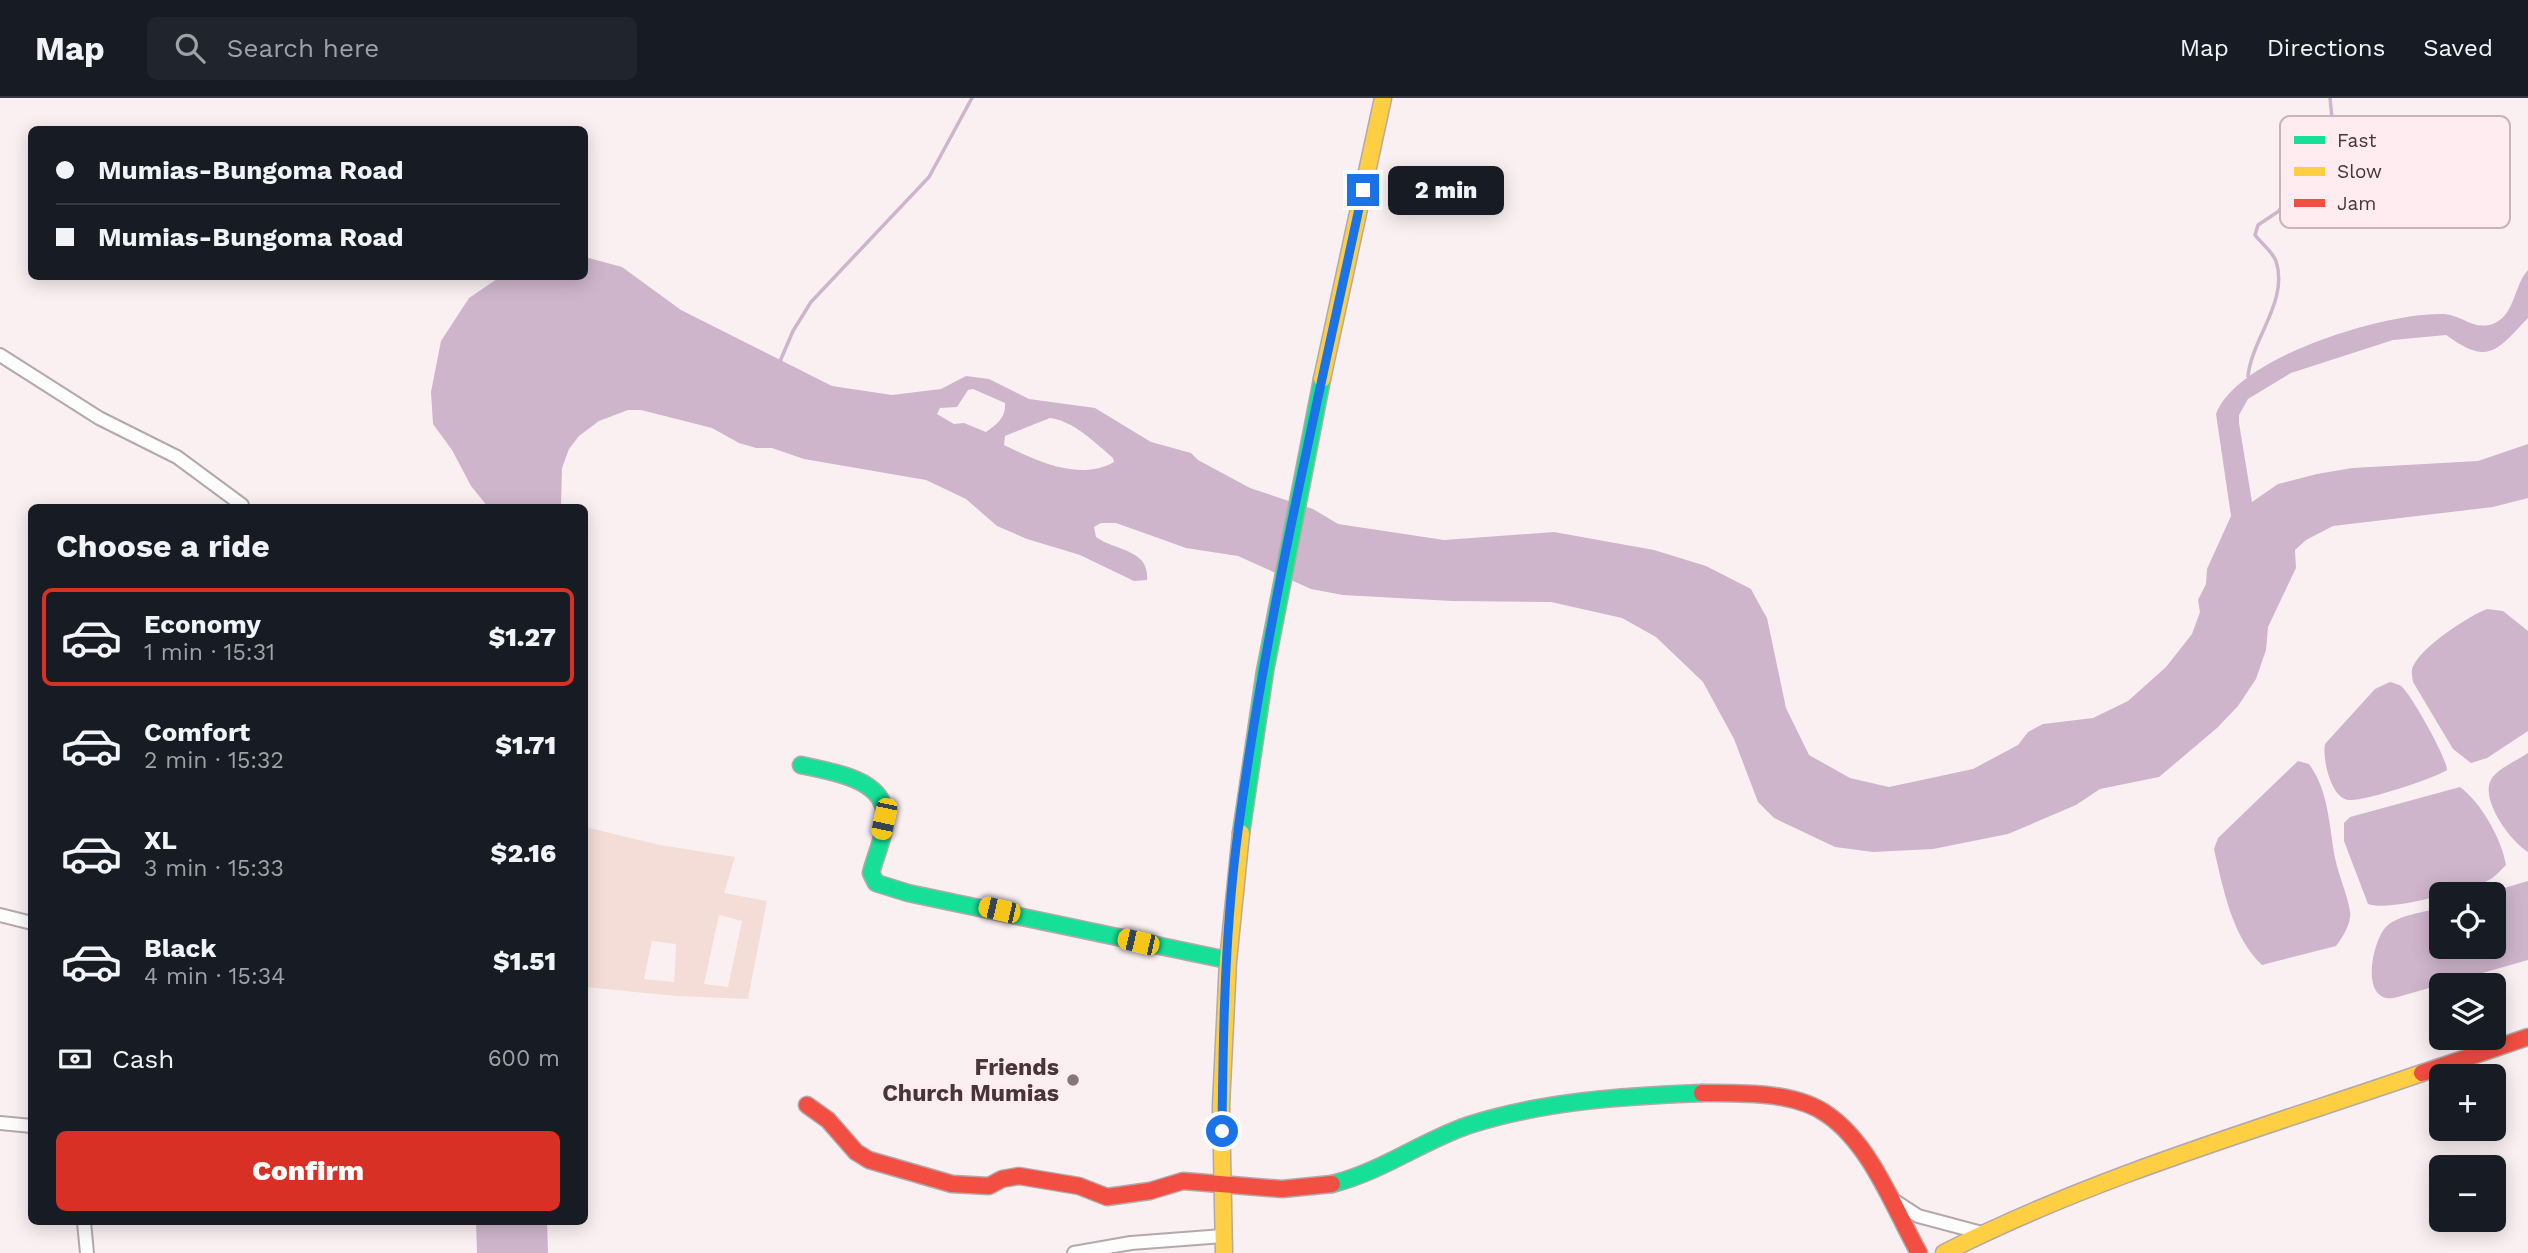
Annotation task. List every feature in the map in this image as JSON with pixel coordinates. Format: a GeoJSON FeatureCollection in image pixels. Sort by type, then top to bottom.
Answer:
{"type":"FeatureCollection","features":[{"type":"Feature","properties":{"kind":"main road"},"geometry":{"type":"LineString","coordinates":[[1224,1253],[1221,1183],[1227,960],[1239,826],[1278,598],[1383,98]]}},
{"type":"Feature","properties":{"kind":"main road"},"geometry":{"type":"LineString","coordinates":[[801,765],[851,778],[879,794],[884,806],[871,873],[876,883],[1227,960]]}},
{"type":"Feature","properties":{"kind":"main road"},"geometry":{"type":"LineString","coordinates":[[1944,1253],[1983,1233],[2141,1170],[2528,1037]]}},
{"type":"Feature","properties":{"kind":"main road"},"geometry":{"type":"LineString","coordinates":[[807,1105],[828,1119],[856,1152],[869,1160],[952,1184],[989,1186],[1002,1179],[1019,1176],[1079,1186],[1107,1197],[1150,1191],[1173,1182],[1315,1187],[1363,1172],[1497,1116],[1597,1100],[1716,1094],[1770,1096],[1824,1111],[1842,1125],[1919,1253]]}},
{"type":"Feature","properties":{"kind":"street"},"geometry":{"type":"LineString","coordinates":[[0,355],[99,418],[177,457],[241,504]]}},
{"type":"Feature","properties":{"kind":"street"},"geometry":{"type":"LineString","coordinates":[[0,915],[28,922]]}},
{"type":"Feature","properties":{"kind":"street"},"geometry":{"type":"LineString","coordinates":[[0,1123],[28,1126]]}},
{"type":"Feature","properties":{"kind":"street"},"geometry":{"type":"LineString","coordinates":[[1886,1195],[1919,1216],[1983,1233]]}},
{"type":"Feature","properties":{"kind":"street"},"geometry":{"type":"LineString","coordinates":[[84,1225],[87,1253]]}},
{"type":"Feature","properties":{"kind":"street"},"geometry":{"type":"LineString","coordinates":[[1074,1253],[1141,1241],[1223,1236]]}},
{"type":"Feature","properties":{"kind":"shaded area"},"geometry":{"type":"Polygon","coordinates":[[[588,258],[622,267],[681,310],[832,386],[892,395],[941,389],[966,376],[989,379],[1029,399],[1095,408],[1151,442],[1191,453],[1198,460],[1250,488],[1313,509],[1338,524],[1444,540],[1554,532],[1654,550],[1706,566],[1751,589],[1767,618],[1786,708],[1809,755],[1850,778],[1889,787],[1973,769],[2018,745],[2028,732],[2043,724],[2093,718],[2128,701],[2166,667],[2192,634],[2200,612],[2198,600],[2206,584],[2207,569],[2231,516],[2216,414],[2230,393],[2253,374],[2283,356],[2353,329],[2419,315],[2451,315],[2481,326],[2495,323],[2507,313],[2528,270],[2528,318],[2499,346],[2482,352],[2472,350],[2446,335],[2393,340],[2291,373],[2248,399],[2239,415],[2239,423],[2252,502],[2278,484],[2317,474],[2352,468],[2478,461],[2528,444],[2528,498],[2493,507],[2333,526],[2306,540],[2295,550],[2296,568],[2268,627],[2266,650],[2256,679],[2238,706],[2217,728],[2159,777],[2100,789],[2076,805],[2008,834],[1933,849],[1873,852],[1835,847],[1774,818],[1758,802],[1734,739],[1703,682],[1656,637],[1622,618],[1551,602],[1452,601],[1343,595],[1311,589],[1238,556],[1186,548],[1116,523],[1101,523],[1094,527],[1096,537],[1130,552],[1143,562],[1147,580],[1134,581],[1080,555],[1027,539],[997,526],[966,499],[926,480],[804,459],[772,448],[756,448],[739,443],[712,428],[641,410],[628,410],[599,421],[579,436],[569,449],[562,468],[561,504],[486,504],[471,486],[452,450],[433,424],[431,392],[441,341],[469,298],[496,280],[588,280],[588,258]],[[973,389],[968,390],[957,407],[940,408],[937,414],[954,424],[964,423],[986,432],[1002,417],[1005,403],[973,389]],[[1050,418],[1005,436],[1004,445],[1058,467],[1086,470],[1114,462],[1113,458],[1084,434],[1050,418]]]}},
{"type":"Feature","properties":{"kind":"shaded area"},"geometry":{"type":"Polygon","coordinates":[[[2487,609],[2503,611],[2528,631],[2528,731],[2487,758],[2471,763],[2453,749],[2413,682],[2412,672],[2415,663],[2432,644],[2468,618],[2487,609]]]}},
{"type":"Feature","properties":{"kind":"shaded area"},"geometry":{"type":"Polygon","coordinates":[[[2390,682],[2406,691],[2435,740],[2447,770],[2357,800],[2343,798],[2337,793],[2329,777],[2325,744],[2375,689],[2390,682]]]}},
{"type":"Feature","properties":{"kind":"shaded area"},"geometry":{"type":"Polygon","coordinates":[[[2528,753],[2528,852],[2513,839],[2498,819],[2489,797],[2489,787],[2492,778],[2499,771],[2528,753]]]}},
{"type":"Feature","properties":{"kind":"shaded area"},"geometry":{"type":"Polygon","coordinates":[[[2298,761],[2309,764],[2321,786],[2350,920],[2336,946],[2262,965],[2243,941],[2236,926],[2214,849],[2218,838],[2298,761]]]}},
{"type":"Feature","properties":{"kind":"shaded area"},"geometry":{"type":"Polygon","coordinates":[[[2460,787],[2489,822],[2500,844],[2506,865],[2496,875],[2482,882],[2429,882],[2429,898],[2391,905],[2368,904],[2344,841],[2344,823],[2350,817],[2460,787]]]}},
{"type":"Feature","properties":{"kind":"shaded area"},"geometry":{"type":"Polygon","coordinates":[[[588,828],[660,845],[735,857],[724,893],[767,901],[748,999],[676,996],[588,987],[588,828]],[[719,915],[704,984],[728,987],[742,921],[719,915]],[[652,941],[644,979],[674,982],[676,944],[652,941]]]}},
{"type":"Feature","properties":{"kind":"shaded area"},"geometry":{"type":"Polygon","coordinates":[[[2528,881],[2528,960],[2482,973],[2429,973],[2429,988],[2394,998],[2383,997],[2376,991],[2372,970],[2380,936],[2390,924],[2411,915],[2429,911],[2429,959],[2506,959],[2506,888],[2528,881]]]}},
{"type":"Feature","properties":{"kind":"shaded area"},"geometry":{"type":"Polygon","coordinates":[[[476,1225],[547,1225],[548,1253],[477,1253],[476,1225]]]}},
{"type":"Feature","properties":{"kind":"waterway"},"geometry":{"type":"LineString","coordinates":[[778,366],[793,331],[811,302],[929,177],[972,98]]}},
{"type":"Feature","properties":{"kind":"waterway"},"geometry":{"type":"LineString","coordinates":[[2330,98],[2332,116]]}},
{"type":"Feature","properties":{"kind":"waterway"},"geometry":{"type":"LineString","coordinates":[[2248,376],[2256,348],[2274,305],[2279,276],[2274,257],[2255,235],[2258,225],[2280,209]]}},
{"type":"Feature","properties":{"kind":"traffic: fast"},"geometry":{"type":"LineString","coordinates":[[1241,833],[1265,671],[1322,379]]}},
{"type":"Feature","properties":{"kind":"traffic: fast"},"geometry":{"type":"LineString","coordinates":[[801,765],[850,777],[872,789],[880,798],[885,817],[871,873],[876,883],[908,893],[1227,960]]}},
{"type":"Feature","properties":{"kind":"traffic: fast"},"geometry":{"type":"LineString","coordinates":[[1332,1184],[1367,1172],[1469,1125],[1497,1117],[1584,1101],[1702,1093]]}},
{"type":"Feature","properties":{"kind":"traffic: slow"},"geometry":{"type":"LineString","coordinates":[[1322,379],[1383,98]]}},
{"type":"Feature","properties":{"kind":"traffic: slow"},"geometry":{"type":"LineString","coordinates":[[1224,1253],[1221,1106],[1228,961],[1241,833]]}},
{"type":"Feature","properties":{"kind":"traffic: slow"},"geometry":{"type":"LineString","coordinates":[[1944,1253],[2001,1225],[2119,1177],[2422,1073]]}},
{"type":"Feature","properties":{"kind":"traffic: jam"},"geometry":{"type":"LineString","coordinates":[[2422,1073],[2528,1037]]}},
{"type":"Feature","properties":{"kind":"traffic: jam"},"geometry":{"type":"LineString","coordinates":[[1702,1093],[1784,1097],[1815,1107],[1828,1115],[1857,1143],[1869,1160],[1919,1253]]}},
{"type":"Feature","properties":{"kind":"traffic: jam"},"geometry":{"type":"LineString","coordinates":[[807,1105],[828,1120],[856,1152],[869,1160],[952,1184],[989,1186],[1002,1179],[1019,1176],[1079,1186],[1107,1197],[1150,1191],[1183,1181],[1282,1189],[1332,1184]]}},
{"type":"Feature","properties":{"kind":"place","name":"Friends Church Mumias"},"geometry":{"type":"Point","coordinates":[1073,1080]}},
{"type":"Feature","properties":{"kind":"route"},"geometry":{"type":"LineString","coordinates":[[1222,1131],[1229,921],[1249,757],[1294,519],[1363,190]]}}]}
